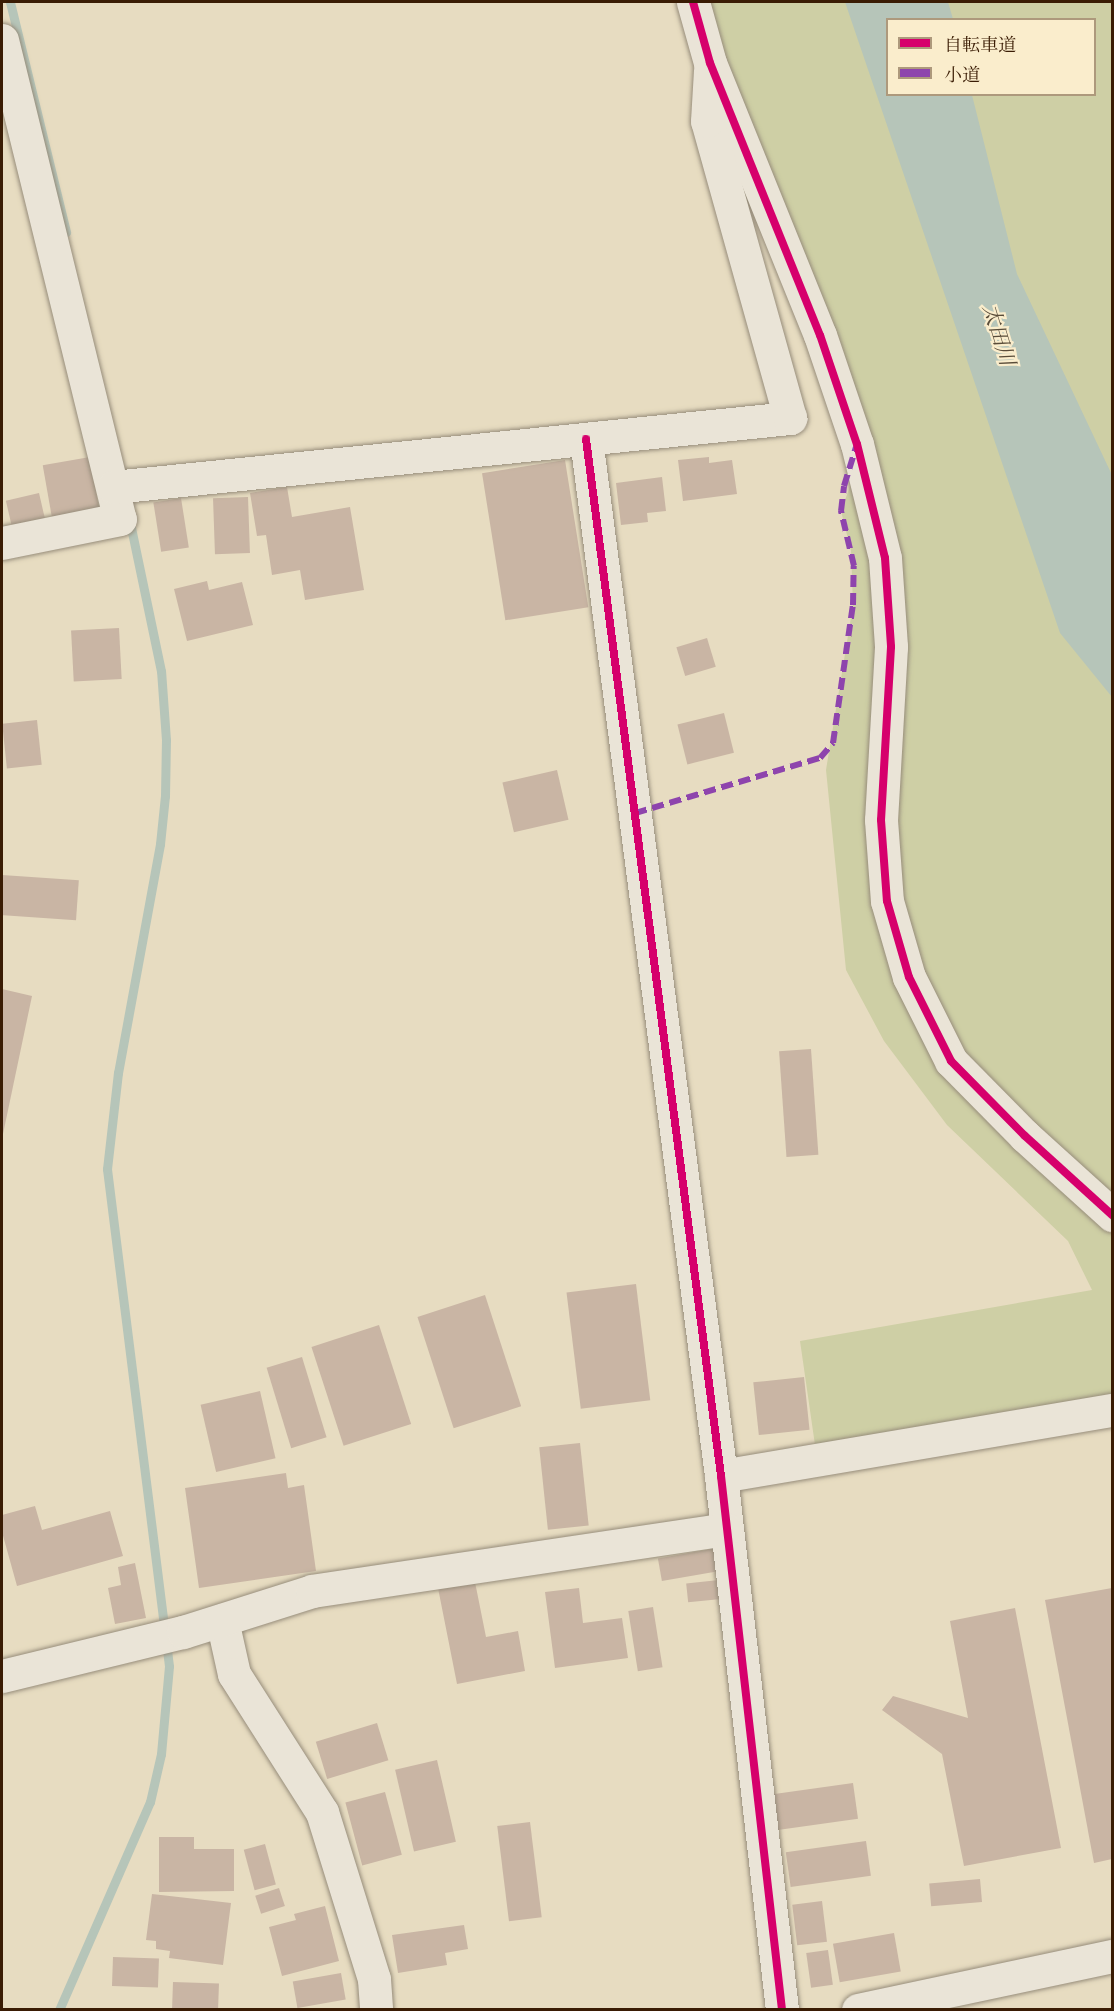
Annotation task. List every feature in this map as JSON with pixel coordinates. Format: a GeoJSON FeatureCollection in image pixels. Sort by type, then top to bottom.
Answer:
{"type":"FeatureCollection","features":[{"type":"Feature","properties":{"kind":"street"},"geometry":{"type":"LineString","coordinates":[[693,2],[710,63],[820,335],[857,444],[885,558],[891,647],[881,820],[887,901],[909,977],[951,1060],[1025,1136],[1113,1215]]}},
{"type":"Feature","properties":{"kind":"street"},"geometry":{"type":"LineString","coordinates":[[2,40],[120,519],[2,543]]}},
{"type":"Feature","properties":{"kind":"street"},"geometry":{"type":"LineString","coordinates":[[113,487],[790,418],[706,121],[710,63]]}},
{"type":"Feature","properties":{"kind":"street"},"geometry":{"type":"LineString","coordinates":[[586,440],[721,1476],[725,1528],[782,2010]]}},
{"type":"Feature","properties":{"kind":"street"},"geometry":{"type":"LineString","coordinates":[[721,1476],[1113,1410]]}},
{"type":"Feature","properties":{"kind":"street"},"geometry":{"type":"LineString","coordinates":[[2,1676],[222,1620],[312,1591],[725,1528]]}},
{"type":"Feature","properties":{"kind":"street"},"geometry":{"type":"LineString","coordinates":[[222,1620],[234,1674],[322,1812],[374,1979],[376,2010]]}},
{"type":"Feature","properties":{"kind":"street"},"geometry":{"type":"LineString","coordinates":[[858,2010],[1113,1956]]}},
{"type":"Feature","properties":{"kind":"green space"},"geometry":{"type":"Polygon","coordinates":[[[703,2],[1112,2],[1112,1402],[816,1452],[800,1341],[1092,1290],[1068,1241],[947,1125],[884,1041],[846,970],[826,770],[853,605],[851,551],[841,511],[856,470],[703,2]]]}},
{"type":"Feature","properties":{"kind":"water","name":"太田川"},"geometry":{"type":"Polygon","coordinates":[[[845,2],[948,2],[953,18],[886,18],[886,96],[972,96],[1017,274],[1112,475],[1112,697],[1060,633],[845,2]]]}},
{"type":"Feature","properties":{"kind":"building"},"geometry":{"type":"Polygon","coordinates":[[[90,457],[99,508],[52,517],[43,465],[90,457]]]}},
{"type":"Feature","properties":{"kind":"building"},"geometry":{"type":"Polygon","coordinates":[[[709,457],[709,463],[732,460],[737,494],[683,501],[678,460],[709,457]]]}},
{"type":"Feature","properties":{"kind":"building"},"geometry":{"type":"Polygon","coordinates":[[[565,460],[588,607],[505,620],[482,473],[565,460]]]}},
{"type":"Feature","properties":{"kind":"building"},"geometry":{"type":"Polygon","coordinates":[[[662,477],[666,511],[647,513],[648,522],[621,525],[616,483],[662,477]]]}},
{"type":"Feature","properties":{"kind":"building"},"geometry":{"type":"Polygon","coordinates":[[[287,487],[292,517],[350,507],[364,590],[305,600],[300,570],[272,575],[266,535],[257,536],[250,493],[287,487]]]}},
{"type":"Feature","properties":{"kind":"building"},"geometry":{"type":"Polygon","coordinates":[[[39,493],[45,518],[12,526],[6,501],[39,493]]]}},
{"type":"Feature","properties":{"kind":"building"},"geometry":{"type":"Polygon","coordinates":[[[248,497],[250,553],[215,554],[213,498],[248,497]]]}},
{"type":"Feature","properties":{"kind":"building"},"geometry":{"type":"Polygon","coordinates":[[[181,498],[189,547],[161,552],[153,502],[181,498]]]}},
{"type":"Feature","properties":{"kind":"building"},"geometry":{"type":"Polygon","coordinates":[[[207,581],[209,590],[242,582],[253,625],[187,641],[174,589],[207,581]]]}},
{"type":"Feature","properties":{"kind":"building"},"geometry":{"type":"Polygon","coordinates":[[[119,628],[122,679],[74,681],[71,631],[119,628]]]}},
{"type":"Feature","properties":{"kind":"building"},"geometry":{"type":"Polygon","coordinates":[[[707,638],[716,667],[685,676],[676,647],[707,638]]]}},
{"type":"Feature","properties":{"kind":"building"},"geometry":{"type":"Polygon","coordinates":[[[724,713],[734,753],[687,764],[677,725],[724,713]]]}},
{"type":"Feature","properties":{"kind":"building"},"geometry":{"type":"Polygon","coordinates":[[[37,720],[42,765],[7,768],[2,724],[37,720]]]}},
{"type":"Feature","properties":{"kind":"building"},"geometry":{"type":"Polygon","coordinates":[[[557,770],[568,820],[514,832],[502,783],[557,770]]]}},
{"type":"Feature","properties":{"kind":"building"},"geometry":{"type":"Polygon","coordinates":[[[2,875],[79,880],[76,920],[2,915],[2,875]]]}},
{"type":"Feature","properties":{"kind":"building"},"geometry":{"type":"Polygon","coordinates":[[[2,989],[32,996],[3,1134],[2,1134],[2,989]]]}},
{"type":"Feature","properties":{"kind":"building"},"geometry":{"type":"Polygon","coordinates":[[[811,1049],[818,1155],[786,1157],[779,1051],[811,1049]]]}},
{"type":"Feature","properties":{"kind":"building"},"geometry":{"type":"Polygon","coordinates":[[[636,1284],[650,1400],[581,1409],[567,1293],[636,1284]]]}},
{"type":"Feature","properties":{"kind":"building"},"geometry":{"type":"Polygon","coordinates":[[[485,1295],[521,1406],[454,1428],[417,1317],[485,1295]]]}},
{"type":"Feature","properties":{"kind":"building"},"geometry":{"type":"Polygon","coordinates":[[[379,1325],[411,1424],[344,1446],[311,1347],[379,1325]]]}},
{"type":"Feature","properties":{"kind":"building"},"geometry":{"type":"Polygon","coordinates":[[[302,1357],[327,1437],[291,1448],[267,1368],[302,1357]]]}},
{"type":"Feature","properties":{"kind":"building"},"geometry":{"type":"Polygon","coordinates":[[[804,1377],[810,1430],[759,1435],[753,1382],[804,1377]]]}},
{"type":"Feature","properties":{"kind":"building"},"geometry":{"type":"Polygon","coordinates":[[[260,1391],[276,1458],[216,1472],[201,1405],[260,1391]]]}},
{"type":"Feature","properties":{"kind":"building"},"geometry":{"type":"Polygon","coordinates":[[[580,1443],[589,1526],[548,1530],[539,1447],[580,1443]]]}},
{"type":"Feature","properties":{"kind":"building"},"geometry":{"type":"Polygon","coordinates":[[[286,1473],[288,1488],[304,1485],[316,1571],[199,1588],[185,1488],[286,1473]]]}},
{"type":"Feature","properties":{"kind":"building"},"geometry":{"type":"Polygon","coordinates":[[[35,1506],[42,1530],[110,1511],[123,1556],[17,1586],[2,1532],[2,1515],[35,1506]]]}},
{"type":"Feature","properties":{"kind":"building"},"geometry":{"type":"Polygon","coordinates":[[[717,1548],[721,1571],[662,1581],[658,1558],[717,1548]]]}},
{"type":"Feature","properties":{"kind":"building"},"geometry":{"type":"Polygon","coordinates":[[[135,1563],[146,1618],[115,1624],[108,1588],[121,1585],[118,1567],[135,1563]]]}},
{"type":"Feature","properties":{"kind":"building"},"geometry":{"type":"Polygon","coordinates":[[[719,1580],[721,1599],[688,1602],[686,1583],[719,1580]]]}},
{"type":"Feature","properties":{"kind":"building"},"geometry":{"type":"Polygon","coordinates":[[[475,1582],[486,1637],[518,1631],[525,1671],[457,1684],[438,1588],[475,1582]]]}},
{"type":"Feature","properties":{"kind":"building"},"geometry":{"type":"Polygon","coordinates":[[[579,1588],[583,1623],[622,1618],[628,1658],[555,1668],[545,1592],[579,1588]]]}},
{"type":"Feature","properties":{"kind":"building"},"geometry":{"type":"Polygon","coordinates":[[[1112,1588],[1112,1859],[1094,1863],[1045,1600],[1112,1588]]]}},
{"type":"Feature","properties":{"kind":"building"},"geometry":{"type":"Polygon","coordinates":[[[653,1607],[663,1667],[638,1671],[628,1611],[653,1607]]]}},
{"type":"Feature","properties":{"kind":"building"},"geometry":{"type":"Polygon","coordinates":[[[1015,1608],[1061,1848],[964,1866],[942,1754],[882,1710],[893,1696],[968,1718],[950,1621],[1015,1608]]]}},
{"type":"Feature","properties":{"kind":"building"},"geometry":{"type":"Polygon","coordinates":[[[377,1723],[388,1760],[327,1779],[316,1742],[377,1723]]]}},
{"type":"Feature","properties":{"kind":"building"},"geometry":{"type":"Polygon","coordinates":[[[437,1760],[456,1842],[414,1852],[395,1770],[437,1760]]]}},
{"type":"Feature","properties":{"kind":"building"},"geometry":{"type":"Polygon","coordinates":[[[853,1783],[858,1819],[778,1830],[773,1794],[853,1783]]]}},
{"type":"Feature","properties":{"kind":"building"},"geometry":{"type":"Polygon","coordinates":[[[385,1792],[402,1855],[362,1865],[345,1803],[385,1792]]]}},
{"type":"Feature","properties":{"kind":"building"},"geometry":{"type":"Polygon","coordinates":[[[530,1822],[542,1917],[509,1921],[497,1826],[530,1822]]]}},
{"type":"Feature","properties":{"kind":"building"},"geometry":{"type":"Polygon","coordinates":[[[159,1837],[194,1837],[194,1849],[234,1849],[234,1891],[159,1892],[159,1837]]]}},
{"type":"Feature","properties":{"kind":"building"},"geometry":{"type":"Polygon","coordinates":[[[866,1841],[871,1876],[791,1887],[786,1852],[866,1841]]]}},
{"type":"Feature","properties":{"kind":"building"},"geometry":{"type":"Polygon","coordinates":[[[265,1844],[276,1885],[255,1890],[244,1850],[265,1844]]]}},
{"type":"Feature","properties":{"kind":"building"},"geometry":{"type":"Polygon","coordinates":[[[980,1879],[982,1902],[931,1906],[929,1883],[980,1879]]]}},
{"type":"Feature","properties":{"kind":"building"},"geometry":{"type":"Polygon","coordinates":[[[279,1888],[285,1906],[261,1914],[255,1896],[279,1888]]]}},
{"type":"Feature","properties":{"kind":"building"},"geometry":{"type":"Polygon","coordinates":[[[152,1894],[231,1903],[223,1965],[169,1958],[170,1951],[156,1949],[156,1941],[146,1940],[152,1894]]]}},
{"type":"Feature","properties":{"kind":"building"},"geometry":{"type":"Polygon","coordinates":[[[822,1901],[827,1942],[797,1945],[792,1905],[822,1901]]]}},
{"type":"Feature","properties":{"kind":"building"},"geometry":{"type":"Polygon","coordinates":[[[325,1906],[339,1961],[282,1976],[269,1927],[296,1920],[294,1914],[325,1906]]]}},
{"type":"Feature","properties":{"kind":"building"},"geometry":{"type":"Polygon","coordinates":[[[464,1925],[468,1949],[445,1953],[447,1965],[398,1973],[392,1935],[464,1925]]]}},
{"type":"Feature","properties":{"kind":"building"},"geometry":{"type":"Polygon","coordinates":[[[894,1933],[901,1971],[840,1982],[833,1944],[894,1933]]]}},
{"type":"Feature","properties":{"kind":"building"},"geometry":{"type":"Polygon","coordinates":[[[828,1950],[833,1985],[811,1988],[806,1953],[828,1950]]]}},
{"type":"Feature","properties":{"kind":"building"},"geometry":{"type":"Polygon","coordinates":[[[113,1957],[159,1959],[158,1988],[112,1986],[113,1957]]]}},
{"type":"Feature","properties":{"kind":"building"},"geometry":{"type":"Polygon","coordinates":[[[341,1973],[346,2000],[297,2008],[293,1982],[341,1973]]]}},
{"type":"Feature","properties":{"kind":"building"},"geometry":{"type":"Polygon","coordinates":[[[173,1982],[219,1984],[218,2010],[172,2010],[173,1982]]]}},
{"type":"Feature","properties":{"kind":"waterway"},"geometry":{"type":"LineString","coordinates":[[10,2],[66,232]]}},
{"type":"Feature","properties":{"kind":"waterway"},"geometry":{"type":"LineString","coordinates":[[59,2010],[150,1802],[161,1754],[169,1666],[107,1169],[118,1073],[160,844],[165,796],[166,740],[161,671],[129,518]]}},
{"type":"Feature","properties":{"kind":"marked path"},"geometry":{"type":"LineString","coordinates":[[635,813],[820,758],[833,743],[853,605],[854,566],[841,511],[844,486],[856,447]]}},
{"type":"Feature","properties":{"kind":"cycle path"},"geometry":{"type":"LineString","coordinates":[[693,2],[710,63],[820,335],[857,444],[885,558],[891,647],[881,820],[887,901],[909,977],[951,1061],[1025,1136],[1112,1215]]}},
{"type":"Feature","properties":{"kind":"cycle path"},"geometry":{"type":"LineString","coordinates":[[586,439],[721,1476],[782,2010]]}}]}
